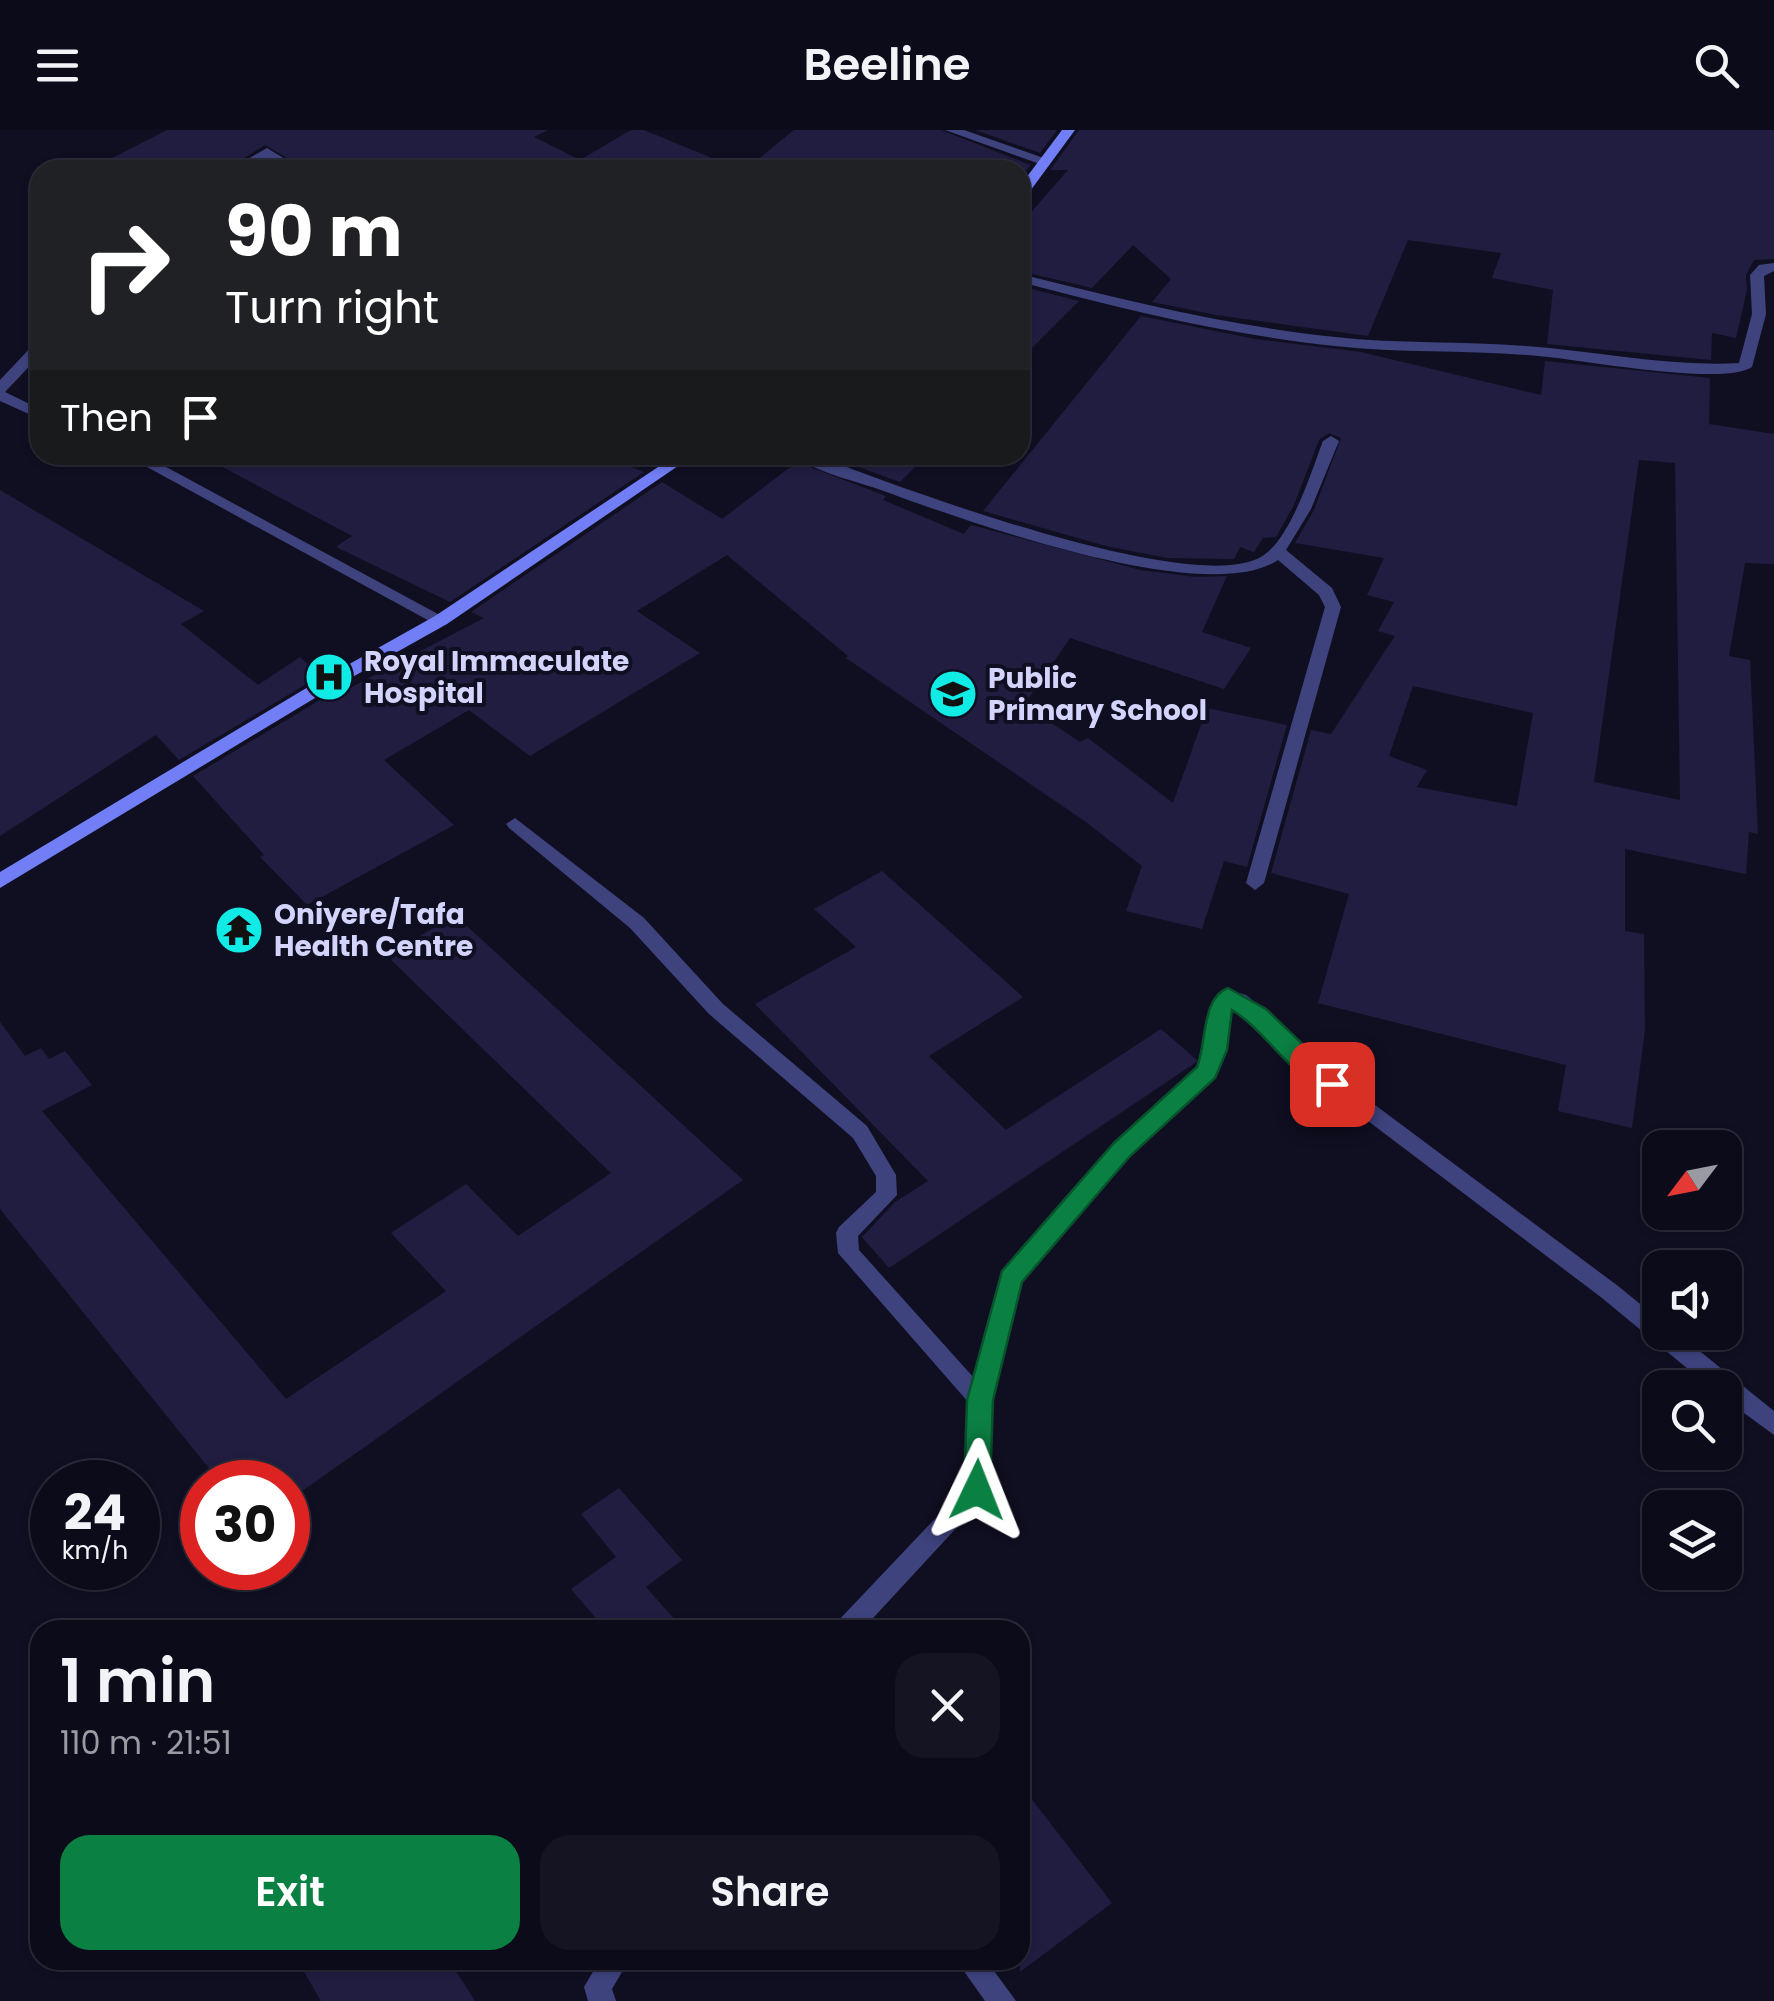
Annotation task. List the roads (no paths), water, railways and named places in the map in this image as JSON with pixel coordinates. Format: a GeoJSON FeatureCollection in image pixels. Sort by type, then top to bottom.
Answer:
{"type":"FeatureCollection","features":[{"type":"Feature","properties":{"kind":"street"},"geometry":{"type":"LineString","coordinates":[[951,130],[1045,161]]}},
{"type":"Feature","properties":{"kind":"street"},"geometry":{"type":"LineString","coordinates":[[1030,181],[1069,130]]}},
{"type":"Feature","properties":{"kind":"street"},"geometry":{"type":"LineString","coordinates":[[253,160],[266,152],[279,160]]}},
{"type":"Feature","properties":{"kind":"street"},"geometry":{"type":"LineString","coordinates":[[1030,281],[1089,296],[1311,339],[1405,348],[1524,350],[1704,371],[1745,368],[1759,314],[1757,275],[1764,268],[1774,267]]}},
{"type":"Feature","properties":{"kind":"street"},"geometry":{"type":"LineString","coordinates":[[30,358],[0,392],[30,408]]}},
{"type":"Feature","properties":{"kind":"street"},"geometry":{"type":"LineString","coordinates":[[827,465],[922,502],[1146,563],[1201,572],[1260,565],[1278,552],[1331,441]]}},
{"type":"Feature","properties":{"kind":"street"},"geometry":{"type":"LineString","coordinates":[[153,465],[441,620]]}},
{"type":"Feature","properties":{"kind":"street"},"geometry":{"type":"LineString","coordinates":[[0,881],[309,694],[441,620],[671,465]]}},
{"type":"Feature","properties":{"kind":"street"},"geometry":{"type":"LineString","coordinates":[[1255,884],[1333,607],[1326,592],[1278,552]]}},
{"type":"Feature","properties":{"kind":"street"},"geometry":{"type":"LineString","coordinates":[[515,824],[637,924],[716,1009],[860,1132],[886,1175],[886,1195],[847,1233],[849,1252],[980,1400]]}},
{"type":"Feature","properties":{"kind":"street"},"geometry":{"type":"LineString","coordinates":[[855,1620],[977,1490],[980,1400],[1010,1278],[1122,1150],[1207,1072],[1216,1050],[1222,1005],[1228,997],[1258,1015],[1301,1060],[1610,1292],[1774,1425]]}},
{"type":"Feature","properties":{"kind":"street"},"geometry":{"type":"LineString","coordinates":[[602,2001],[598,1987],[609,1970]]}},
{"type":"Feature","properties":{"kind":"street"},"geometry":{"type":"LineString","coordinates":[[976,1980],[1002,2001]]}},
{"type":"Feature","properties":{"kind":"place","name":"Royal Immaculate Hospital"},"geometry":{"type":"Point","coordinates":[329,677]}},
{"type":"Feature","properties":{"kind":"place","name":"Public Primary School"},"geometry":{"type":"Point","coordinates":[953,694]}},
{"type":"Feature","properties":{"kind":"place","name":"Oniyere/Tafa Health Centre"},"geometry":{"type":"Point","coordinates":[239,930]}}]}
